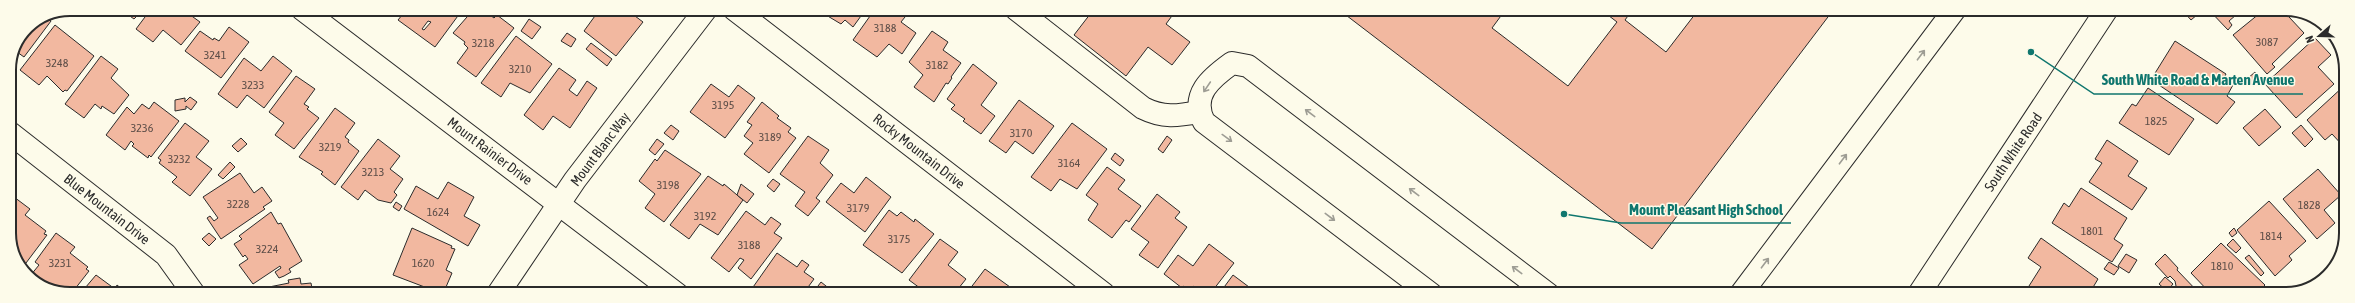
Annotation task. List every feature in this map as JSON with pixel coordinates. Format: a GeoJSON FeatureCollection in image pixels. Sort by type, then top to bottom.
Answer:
{"type":"FeatureCollection","features":[{"type":"Feature","properties":{"kind":"street","name":"Mount Rainier Drive"},"geometry":{"type":"LineString","coordinates":[[311,16],[560,203],[668,287]]}},
{"type":"Feature","properties":{"kind":"street","name":"Mount Blanc Way"},"geometry":{"type":"LineString","coordinates":[[503,287],[560,203],[701,16]]}},
{"type":"Feature","properties":{"kind":"street","name":"Rocky Mountain Drive"},"geometry":{"type":"LineString","coordinates":[[743,16],[1095,287]]}},
{"type":"Feature","properties":{"kind":"street"},"geometry":{"type":"LineString","coordinates":[[1025,16],[1143,108],[1156,115],[1171,117],[1199,112]]}},
{"type":"Feature","properties":{"kind":"street"},"geometry":{"type":"LineString","coordinates":[[1746,287],[1950,16]]}},
{"type":"Feature","properties":{"kind":"street","name":"South White Road"},"geometry":{"type":"LineString","coordinates":[[1924,287],[2103,16]]}},
{"type":"Feature","properties":{"kind":"street"},"geometry":{"type":"LineString","coordinates":[[1422,287],[1204,122],[1199,112],[1198,100],[1215,75],[1232,63],[1248,66],[1539,287]]}},
{"type":"Feature","properties":{"kind":"street","name":"Blue Mountain Drive"},"geometry":{"type":"LineString","coordinates":[[16,138],[166,256],[189,287]]}},
{"type":"Feature","properties":{"kind":"building"},"geometry":{"type":"Polygon","coordinates":[[[130,16],[137,16],[134,19],[130,16]]]}},
{"type":"Feature","properties":{"kind":"building"},"geometry":{"type":"Polygon","coordinates":[[[146,16],[192,16],[200,22],[181,45],[163,30],[153,42],[136,29],[146,16]]]}},
{"type":"Feature","properties":{"kind":"building"},"geometry":{"type":"Polygon","coordinates":[[[401,16],[458,16],[435,47],[398,20],[401,16]],[[428,21],[422,29],[424,30],[431,22],[428,21]]]}},
{"type":"Feature","properties":{"kind":"building"},"geometry":{"type":"Polygon","coordinates":[[[468,16],[491,16],[494,18],[498,16],[514,28],[476,77],[457,63],[468,48],[464,44],[465,42],[453,33],[468,16]]]}},
{"type":"Feature","properties":{"kind":"building"},"geometry":{"type":"Polygon","coordinates":[[[595,16],[635,16],[643,22],[616,56],[584,31],[595,16]]]}},
{"type":"Feature","properties":{"kind":"building"},"geometry":{"type":"Polygon","coordinates":[[[828,16],[861,16],[853,27],[845,20],[841,24],[828,16]]]}},
{"type":"Feature","properties":{"kind":"building"},"geometry":{"type":"Polygon","coordinates":[[[870,16],[906,16],[901,22],[916,33],[902,54],[889,44],[877,57],[853,40],[870,16]]]}},
{"type":"Feature","properties":{"kind":"building"},"geometry":{"type":"Polygon","coordinates":[[[1089,16],[1172,16],[1166,24],[1190,42],[1172,65],[1148,47],[1126,76],[1074,35],[1089,16]]]}},
{"type":"Feature","properties":{"kind":"building"},"geometry":{"type":"Polygon","coordinates":[[[1347,16],[1501,16],[1492,28],[1568,86],[1617,22],[1609,16],[1628,16],[1625,20],[1666,52],[1694,16],[1829,16],[1652,249],[1347,16]]]}},
{"type":"Feature","properties":{"kind":"building"},"geometry":{"type":"Polygon","coordinates":[[[2187,16],[2196,16],[2191,20],[2187,16]]]}},
{"type":"Feature","properties":{"kind":"building"},"geometry":{"type":"Polygon","coordinates":[[[2215,16],[2235,16],[2229,21],[2232,25],[2228,30],[2215,16]]]}},
{"type":"Feature","properties":{"kind":"building"},"geometry":{"type":"Polygon","coordinates":[[[2256,16],[2290,16],[2304,33],[2272,64],[2275,67],[2267,74],[2233,35],[2256,16]]]}},
{"type":"Feature","properties":{"kind":"building"},"geometry":{"type":"Polygon","coordinates":[[[529,19],[541,27],[532,39],[521,31],[529,19]]]}},
{"type":"Feature","properties":{"kind":"building"},"geometry":{"type":"Polygon","coordinates":[[[49,20],[51,21],[24,57],[19,53],[25,40],[40,25],[49,20]]]}},
{"type":"Feature","properties":{"kind":"building"},"geometry":{"type":"Polygon","coordinates":[[[55,25],[94,56],[67,91],[65,90],[63,92],[47,76],[39,85],[20,70],[55,25]]]}},
{"type":"Feature","properties":{"kind":"building"},"geometry":{"type":"Polygon","coordinates":[[[229,27],[249,42],[221,78],[185,51],[200,31],[213,40],[214,38],[219,41],[229,27]]]}},
{"type":"Feature","properties":{"kind":"building"},"geometry":{"type":"Polygon","coordinates":[[[932,31],[948,42],[943,50],[961,63],[948,84],[946,83],[934,102],[914,87],[923,75],[909,62],[932,31]]]}},
{"type":"Feature","properties":{"kind":"building"},"geometry":{"type":"Polygon","coordinates":[[[567,33],[576,39],[571,47],[561,41],[567,33]]]}},
{"type":"Feature","properties":{"kind":"building"},"geometry":{"type":"Polygon","coordinates":[[[516,36],[552,64],[530,93],[510,83],[501,97],[481,83],[516,36]]]}},
{"type":"Feature","properties":{"kind":"building"},"geometry":{"type":"Polygon","coordinates":[[[2315,38],[2331,55],[2318,67],[2334,84],[2296,118],[2265,84],[2315,38]]]}},
{"type":"Feature","properties":{"kind":"building"},"geometry":{"type":"Polygon","coordinates":[[[2175,41],[2226,74],[2225,76],[2234,83],[2227,96],[2235,102],[2217,124],[2153,81],[2154,79],[2152,78],[2175,41]]]}},
{"type":"Feature","properties":{"kind":"building"},"geometry":{"type":"Polygon","coordinates":[[[591,43],[612,59],[607,66],[586,49],[591,43]]]}},
{"type":"Feature","properties":{"kind":"building"},"geometry":{"type":"Polygon","coordinates":[[[101,56],[118,69],[111,78],[129,95],[114,114],[102,106],[101,109],[95,104],[84,118],[65,104],[101,56]]]}},
{"type":"Feature","properties":{"kind":"building"},"geometry":{"type":"Polygon","coordinates":[[[273,56],[292,71],[264,108],[247,95],[237,108],[218,94],[244,58],[261,71],[273,56]]]}},
{"type":"Feature","properties":{"kind":"building"},"geometry":{"type":"Polygon","coordinates":[[[973,64],[997,83],[981,105],[995,116],[981,134],[963,121],[965,119],[951,109],[955,105],[947,99],[973,64]]]}},
{"type":"Feature","properties":{"kind":"building"},"geometry":{"type":"Polygon","coordinates":[[[559,68],[576,80],[569,90],[577,96],[587,81],[597,88],[570,128],[553,116],[543,130],[524,115],[559,68]]]}},
{"type":"Feature","properties":{"kind":"building"},"geometry":{"type":"Polygon","coordinates":[[[2255,72],[2261,79],[2253,86],[2247,79],[2255,72]]]}},
{"type":"Feature","properties":{"kind":"building"},"geometry":{"type":"Polygon","coordinates":[[[296,76],[315,89],[304,104],[309,107],[307,109],[319,118],[294,149],[275,135],[284,123],[269,112],[296,76]]]}},
{"type":"Feature","properties":{"kind":"building"},"geometry":{"type":"Polygon","coordinates":[[[711,84],[729,97],[738,85],[755,98],[725,138],[690,112],[711,84]]]}},
{"type":"Feature","properties":{"kind":"building"},"geometry":{"type":"Polygon","coordinates":[[[2148,88],[2194,119],[2169,155],[2119,123],[2132,104],[2136,106],[2148,88]]]}},
{"type":"Feature","properties":{"kind":"building"},"geometry":{"type":"Polygon","coordinates":[[[2339,91],[2339,142],[2332,134],[2325,140],[2307,120],[2339,91]]]}},
{"type":"Feature","properties":{"kind":"building"},"geometry":{"type":"Polygon","coordinates":[[[190,97],[197,102],[191,110],[186,106],[186,109],[175,111],[175,100],[185,98],[185,102],[190,97]]]}},
{"type":"Feature","properties":{"kind":"building"},"geometry":{"type":"Polygon","coordinates":[[[1019,100],[1054,126],[1033,154],[1015,141],[1006,153],[989,141],[1019,100]]]}},
{"type":"Feature","properties":{"kind":"building"},"geometry":{"type":"Polygon","coordinates":[[[154,102],[179,121],[151,157],[149,155],[148,158],[132,146],[134,144],[131,141],[125,150],[106,135],[127,107],[134,114],[142,104],[149,109],[154,102]]]}},
{"type":"Feature","properties":{"kind":"building"},"geometry":{"type":"Polygon","coordinates":[[[762,102],[779,116],[777,118],[791,128],[788,132],[796,138],[769,173],[744,154],[753,143],[744,136],[752,125],[747,122],[762,102]]]}},
{"type":"Feature","properties":{"kind":"building"},"geometry":{"type":"Polygon","coordinates":[[[335,108],[355,123],[345,137],[349,140],[348,142],[359,151],[335,185],[321,174],[323,172],[299,157],[335,108]]]}},
{"type":"Feature","properties":{"kind":"building"},"geometry":{"type":"Polygon","coordinates":[[[2265,109],[2281,127],[2259,146],[2243,128],[2265,109]]]}},
{"type":"Feature","properties":{"kind":"building"},"geometry":{"type":"Polygon","coordinates":[[[185,123],[209,141],[196,157],[212,169],[190,196],[172,182],[177,177],[159,163],[161,160],[158,158],[185,123]]]}},
{"type":"Feature","properties":{"kind":"building"},"geometry":{"type":"Polygon","coordinates":[[[1072,123],[1107,149],[1077,189],[1060,179],[1051,191],[1031,177],[1072,123]]]}},
{"type":"Feature","properties":{"kind":"building"},"geometry":{"type":"Polygon","coordinates":[[[671,125],[679,131],[673,140],[664,133],[671,125]]]}},
{"type":"Feature","properties":{"kind":"building"},"geometry":{"type":"Polygon","coordinates":[[[2301,125],[2313,139],[2305,147],[2292,133],[2301,125]]]}},
{"type":"Feature","properties":{"kind":"building"},"geometry":{"type":"Polygon","coordinates":[[[808,136],[829,150],[820,163],[833,175],[816,198],[820,201],[808,216],[795,206],[805,192],[780,174],[808,136]]]}},
{"type":"Feature","properties":{"kind":"building"},"geometry":{"type":"Polygon","coordinates":[[[1167,136],[1172,140],[1163,153],[1158,149],[1167,136]]]}},
{"type":"Feature","properties":{"kind":"building"},"geometry":{"type":"Polygon","coordinates":[[[241,138],[247,144],[238,152],[232,146],[241,138]]]}},
{"type":"Feature","properties":{"kind":"building"},"geometry":{"type":"Polygon","coordinates":[[[378,139],[400,156],[390,169],[403,179],[394,192],[397,195],[391,203],[378,200],[365,190],[358,200],[341,187],[378,139]]]}},
{"type":"Feature","properties":{"kind":"building"},"geometry":{"type":"Polygon","coordinates":[[[657,139],[664,144],[655,155],[649,150],[657,139]]]}},
{"type":"Feature","properties":{"kind":"building"},"geometry":{"type":"Polygon","coordinates":[[[2107,140],[2138,161],[2128,176],[2147,188],[2132,210],[2089,182],[2102,163],[2095,159],[2107,140]]]}},
{"type":"Feature","properties":{"kind":"building"},"geometry":{"type":"Polygon","coordinates":[[[665,150],[701,174],[664,222],[645,208],[655,194],[639,181],[655,159],[657,161],[665,150]]]}},
{"type":"Feature","properties":{"kind":"building"},"geometry":{"type":"Polygon","coordinates":[[[1115,153],[1124,160],[1120,166],[1111,159],[1115,153]]]}},
{"type":"Feature","properties":{"kind":"building"},"geometry":{"type":"Polygon","coordinates":[[[230,162],[235,167],[223,179],[218,175],[230,162]]]}},
{"type":"Feature","properties":{"kind":"building"},"geometry":{"type":"Polygon","coordinates":[[[1107,167],[1125,180],[1118,189],[1141,206],[1129,222],[1126,220],[1112,238],[1088,220],[1098,204],[1086,195],[1107,167]]]}},
{"type":"Feature","properties":{"kind":"building"},"geometry":{"type":"Polygon","coordinates":[[[2318,169],[2339,193],[2339,197],[2324,210],[2335,223],[2317,239],[2283,199],[2318,169]]]}},
{"type":"Feature","properties":{"kind":"building"},"geometry":{"type":"Polygon","coordinates":[[[240,173],[254,193],[262,187],[272,201],[263,207],[265,209],[221,239],[207,218],[210,216],[214,221],[218,218],[203,197],[240,173]]]}},
{"type":"Feature","properties":{"kind":"building"},"geometry":{"type":"Polygon","coordinates":[[[708,176],[723,186],[724,184],[743,200],[718,235],[700,224],[689,239],[670,225],[708,176]]]}},
{"type":"Feature","properties":{"kind":"building"},"geometry":{"type":"Polygon","coordinates":[[[866,177],[891,197],[865,232],[826,202],[841,183],[854,193],[866,177]]]}},
{"type":"Feature","properties":{"kind":"building"},"geometry":{"type":"Polygon","coordinates":[[[773,179],[780,184],[774,192],[767,186],[773,179]]]}},
{"type":"Feature","properties":{"kind":"building"},"geometry":{"type":"Polygon","coordinates":[[[448,182],[474,197],[464,216],[480,225],[468,246],[404,209],[416,186],[438,199],[448,182]]]}},
{"type":"Feature","properties":{"kind":"building"},"geometry":{"type":"Polygon","coordinates":[[[741,184],[754,194],[747,203],[737,195],[741,184]]]}},
{"type":"Feature","properties":{"kind":"building"},"geometry":{"type":"Polygon","coordinates":[[[2081,188],[2127,218],[2114,239],[2123,245],[2112,262],[2052,223],[2064,203],[2069,207],[2081,188]]]}},
{"type":"Feature","properties":{"kind":"building"},"geometry":{"type":"Polygon","coordinates":[[[1157,194],[1180,212],[1175,218],[1187,227],[1158,268],[1139,255],[1149,242],[1131,229],[1157,194]]]}},
{"type":"Feature","properties":{"kind":"building"},"geometry":{"type":"Polygon","coordinates":[[[16,198],[30,209],[25,215],[46,231],[44,234],[47,235],[25,264],[20,254],[16,240],[16,198]]]}},
{"type":"Feature","properties":{"kind":"building"},"geometry":{"type":"Polygon","coordinates":[[[2269,201],[2306,241],[2289,256],[2292,260],[2275,276],[2237,230],[2269,201]]]}},
{"type":"Feature","properties":{"kind":"building"},"geometry":{"type":"Polygon","coordinates":[[[396,202],[402,206],[399,211],[393,207],[396,202]]]}},
{"type":"Feature","properties":{"kind":"building"},"geometry":{"type":"Polygon","coordinates":[[[889,210],[897,216],[901,212],[914,222],[915,219],[934,234],[902,273],[863,245],[889,210]]]}},
{"type":"Feature","properties":{"kind":"building"},"geometry":{"type":"Polygon","coordinates":[[[746,211],[765,225],[771,217],[781,224],[774,233],[782,238],[751,279],[738,268],[744,260],[740,258],[729,272],[711,258],[746,211]]]}},
{"type":"Feature","properties":{"kind":"building"},"geometry":{"type":"Polygon","coordinates":[[[271,212],[278,224],[281,223],[302,261],[289,269],[291,272],[284,276],[279,278],[275,272],[281,268],[280,266],[253,284],[239,265],[248,259],[245,255],[243,257],[234,244],[242,239],[239,236],[271,212]]]}},
{"type":"Feature","properties":{"kind":"building"},"geometry":{"type":"Polygon","coordinates":[[[412,228],[452,246],[451,248],[455,249],[446,270],[452,273],[446,287],[425,287],[393,275],[412,228]]]}},
{"type":"Feature","properties":{"kind":"building"},"geometry":{"type":"Polygon","coordinates":[[[2234,228],[2237,233],[2232,237],[2229,233],[2234,228]]]}},
{"type":"Feature","properties":{"kind":"building"},"geometry":{"type":"Polygon","coordinates":[[[56,233],[75,247],[70,253],[88,267],[86,269],[89,271],[76,287],[67,287],[49,283],[37,276],[33,272],[39,265],[35,262],[56,233]]]}},
{"type":"Feature","properties":{"kind":"building"},"geometry":{"type":"Polygon","coordinates":[[[209,233],[216,239],[209,246],[202,239],[209,233]]]}},
{"type":"Feature","properties":{"kind":"building"},"geometry":{"type":"Polygon","coordinates":[[[2041,238],[2098,279],[2093,287],[2030,287],[2029,286],[2041,267],[2028,258],[2041,238]]]}},
{"type":"Feature","properties":{"kind":"building"},"geometry":{"type":"Polygon","coordinates":[[[940,239],[958,252],[948,265],[966,279],[960,287],[918,287],[909,280],[940,239]]]}},
{"type":"Feature","properties":{"kind":"building"},"geometry":{"type":"Polygon","coordinates":[[[2233,239],[2241,248],[2236,253],[2227,245],[2233,239]]]}},
{"type":"Feature","properties":{"kind":"building"},"geometry":{"type":"Polygon","coordinates":[[[2221,243],[2265,285],[2263,287],[2204,287],[2191,273],[2221,243]]]}},
{"type":"Feature","properties":{"kind":"building"},"geometry":{"type":"Polygon","coordinates":[[[1209,244],[1234,263],[1215,287],[1181,287],[1164,274],[1178,255],[1193,266],[1209,244]]]}},
{"type":"Feature","properties":{"kind":"building"},"geometry":{"type":"Polygon","coordinates":[[[777,253],[797,267],[802,260],[809,265],[804,272],[814,279],[808,287],[753,287],[777,253]]]}},
{"type":"Feature","properties":{"kind":"building"},"geometry":{"type":"Polygon","coordinates":[[[2126,254],[2137,260],[2129,273],[2118,266],[2126,254]]]}},
{"type":"Feature","properties":{"kind":"building"},"geometry":{"type":"Polygon","coordinates":[[[2165,254],[2178,268],[2177,270],[2193,287],[2175,287],[2175,281],[2170,276],[2168,278],[2155,264],[2165,254]]]}},
{"type":"Feature","properties":{"kind":"building"},"geometry":{"type":"Polygon","coordinates":[[[2249,255],[2264,273],[2261,276],[2245,258],[2249,255]]]}},
{"type":"Feature","properties":{"kind":"building"},"geometry":{"type":"Polygon","coordinates":[[[2109,262],[2119,268],[2114,275],[2104,269],[2109,262]]]}},
{"type":"Feature","properties":{"kind":"building"},"geometry":{"type":"Polygon","coordinates":[[[985,269],[1010,287],[971,287],[985,269]]]}},
{"type":"Feature","properties":{"kind":"building"},"geometry":{"type":"Polygon","coordinates":[[[96,275],[112,287],[86,287],[96,275]]]}},
{"type":"Feature","properties":{"kind":"building"},"geometry":{"type":"Polygon","coordinates":[[[1233,275],[1249,287],[1224,287],[1233,275]]]}},
{"type":"Feature","properties":{"kind":"building"},"geometry":{"type":"Polygon","coordinates":[[[2165,277],[2173,284],[2170,287],[2162,287],[2159,284],[2165,277]]]}},
{"type":"Feature","properties":{"kind":"building"},"geometry":{"type":"Polygon","coordinates":[[[300,278],[301,284],[311,283],[312,287],[269,287],[289,283],[288,280],[300,278]]]}},
{"type":"Feature","properties":{"kind":"building"},"geometry":{"type":"Polygon","coordinates":[[[821,282],[827,287],[817,287],[821,282]]]}},
{"type":"Feature","properties":{"kind":"place","name":"South White Road & Marten Avenue"},"geometry":{"type":"Point","coordinates":[2031,52]}},
{"type":"Feature","properties":{"kind":"place","name":"Mount Pleasant High School"},"geometry":{"type":"Point","coordinates":[1564,214]}}]}
